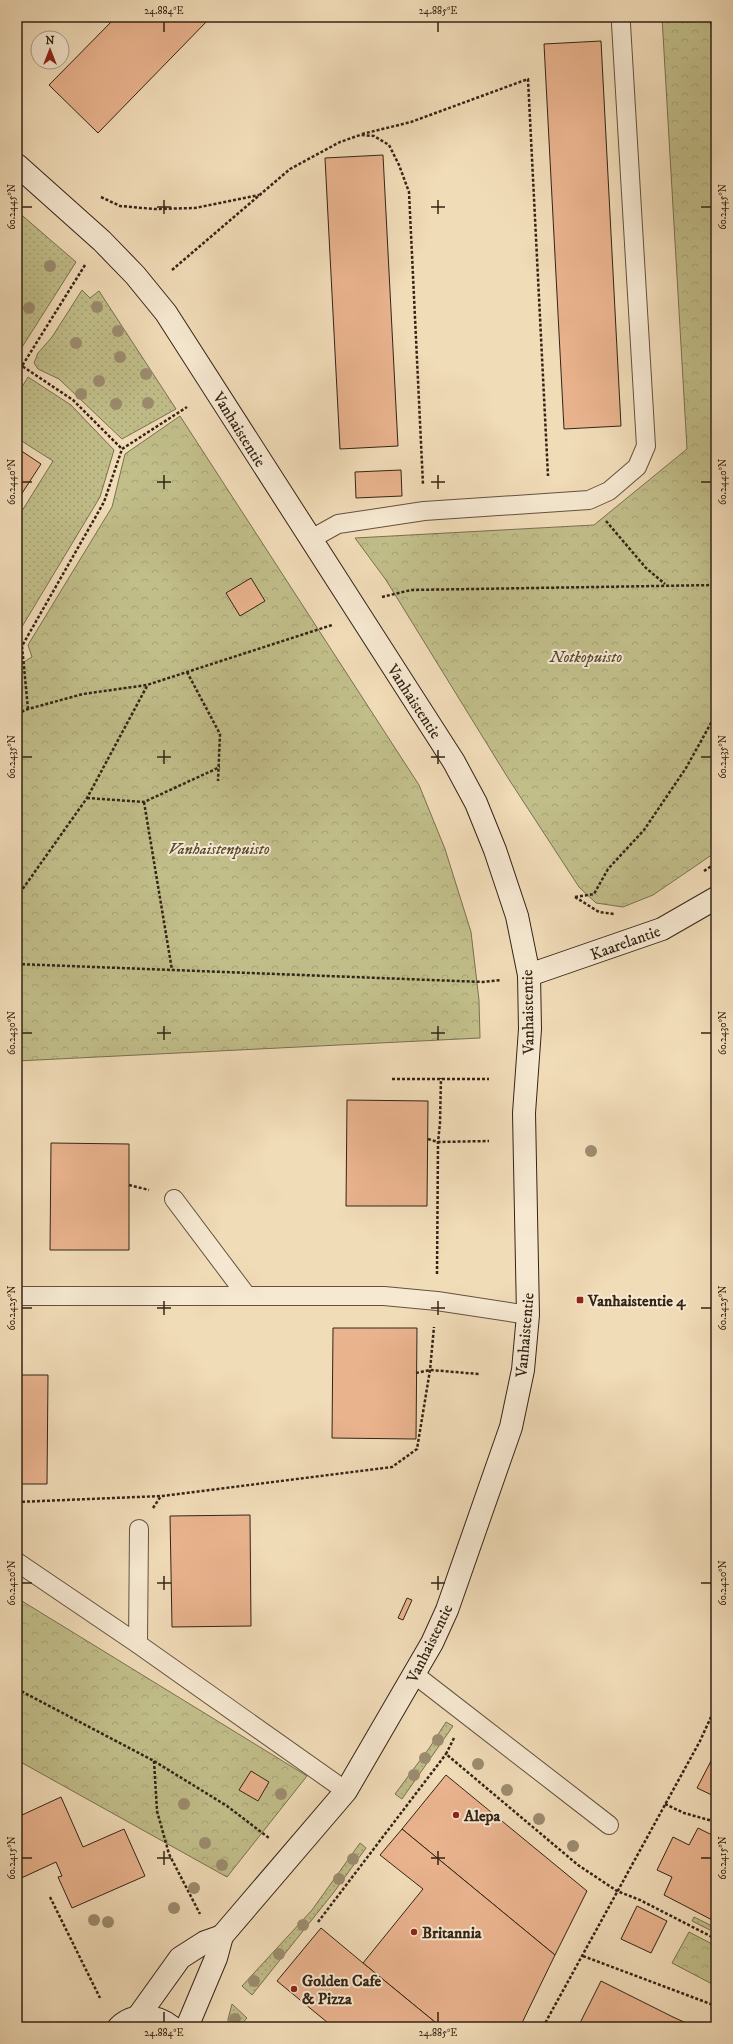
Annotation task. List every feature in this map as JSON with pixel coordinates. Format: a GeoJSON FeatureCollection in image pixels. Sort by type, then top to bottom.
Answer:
{"type":"FeatureCollection","features":[{"type":"Feature","properties":{"kind":"main road","name":"Vanhaistentie"},"geometry":{"type":"LineString","coordinates":[[17,165],[102,241],[135,275],[166,313],[454,762],[476,803],[495,850],[517,916],[529,975],[530,1029],[524,1113],[528,1315],[523,1370],[511,1427],[447,1610],[414,1674],[346,1791],[293,1855],[222,1936],[216,1958],[187,2027]]}},
{"type":"Feature","properties":{"kind":"main road","name":"Kaarelantie"},"geometry":{"type":"LineString","coordinates":[[529,975],[662,929],[716,898]]}},
{"type":"Feature","properties":{"kind":"main road","name":"Vanhaistentie"},"geometry":{"type":"LineString","coordinates":[[128,2022],[180,1958],[205,1942],[222,1936]]}},
{"type":"Feature","properties":{"kind":"main road"},"geometry":{"type":"LineString","coordinates":[[128,2022],[148,2016],[159,2019],[172,2027]]}},
{"type":"Feature","properties":{"kind":"lane"},"geometry":{"type":"LineString","coordinates":[[311,540],[338,524],[424,511],[589,500],[609,491],[637,467],[646,446],[621,24]]}},
{"type":"Feature","properties":{"kind":"lane"},"geometry":{"type":"LineString","coordinates":[[174,1199],[247,1296]]}},
{"type":"Feature","properties":{"kind":"lane"},"geometry":{"type":"LineString","coordinates":[[17,1296],[384,1296],[437,1301],[528,1315]]}},
{"type":"Feature","properties":{"kind":"lane"},"geometry":{"type":"LineString","coordinates":[[138,1644],[139,1530]]}},
{"type":"Feature","properties":{"kind":"lane"},"geometry":{"type":"LineString","coordinates":[[17,1562],[138,1644],[346,1791]]}},
{"type":"Feature","properties":{"kind":"lane"},"geometry":{"type":"LineString","coordinates":[[414,1674],[609,1825]]}},
{"type":"Feature","properties":{"kind":"path"},"geometry":{"type":"LineString","coordinates":[[708,17],[716,36]]}},
{"type":"Feature","properties":{"kind":"path"},"geometry":{"type":"LineString","coordinates":[[172,270],[290,169],[340,142],[360,135],[411,122],[528,79],[549,503]]}},
{"type":"Feature","properties":{"kind":"path"},"geometry":{"type":"LineString","coordinates":[[360,135],[374,136],[389,146],[400,165],[409,192],[424,511]]}},
{"type":"Feature","properties":{"kind":"path"},"geometry":{"type":"LineString","coordinates":[[101,197],[120,206],[160,209],[195,208],[259,194]]}},
{"type":"Feature","properties":{"kind":"path"},"geometry":{"type":"LineString","coordinates":[[17,374],[86,264]]}},
{"type":"Feature","properties":{"kind":"path"},"geometry":{"type":"LineString","coordinates":[[17,362],[73,400],[122,449]]}},
{"type":"Feature","properties":{"kind":"path"},"geometry":{"type":"LineString","coordinates":[[28,709],[22,646],[104,502],[122,449],[187,407]]}},
{"type":"Feature","properties":{"kind":"path"},"geometry":{"type":"LineString","coordinates":[[589,500],[646,568],[666,585]]}},
{"type":"Feature","properties":{"kind":"path"},"geometry":{"type":"LineString","coordinates":[[385,596],[411,590],[716,585]]}},
{"type":"Feature","properties":{"kind":"path"},"geometry":{"type":"LineString","coordinates":[[17,714],[28,709],[83,694],[147,685],[329,627]]}},
{"type":"Feature","properties":{"kind":"path"},"geometry":{"type":"LineString","coordinates":[[187,672],[220,734],[220,767],[218,781]]}},
{"type":"Feature","properties":{"kind":"path"},"geometry":{"type":"LineString","coordinates":[[17,897],[86,798],[147,685]]}},
{"type":"Feature","properties":{"kind":"path"},"geometry":{"type":"LineString","coordinates":[[619,915],[599,912],[575,897],[594,894],[608,869],[644,830],[686,768],[716,714]]}},
{"type":"Feature","properties":{"kind":"path"},"geometry":{"type":"LineString","coordinates":[[86,798],[144,802],[220,767]]}},
{"type":"Feature","properties":{"kind":"path"},"geometry":{"type":"LineString","coordinates":[[144,802],[172,970]]}},
{"type":"Feature","properties":{"kind":"path"},"geometry":{"type":"LineString","coordinates":[[698,875],[716,863]]}},
{"type":"Feature","properties":{"kind":"path"},"geometry":{"type":"LineString","coordinates":[[17,964],[483,982]]}},
{"type":"Feature","properties":{"kind":"path"},"geometry":{"type":"LineString","coordinates":[[17,1502],[162,1496],[392,1467],[417,1449],[430,1370],[437,1301],[440,1078]]}},
{"type":"Feature","properties":{"kind":"path"},"geometry":{"type":"LineString","coordinates":[[392,1079],[489,1079]]}},
{"type":"Feature","properties":{"kind":"path"},"geometry":{"type":"LineString","coordinates":[[428,1139],[438,1142],[489,1141]]}},
{"type":"Feature","properties":{"kind":"path"},"geometry":{"type":"LineString","coordinates":[[416,1373],[430,1370],[479,1374]]}},
{"type":"Feature","properties":{"kind":"path"},"geometry":{"type":"LineString","coordinates":[[17,1689],[154,1761],[227,1806],[293,1855]]}},
{"type":"Feature","properties":{"kind":"path"},"geometry":{"type":"LineString","coordinates":[[543,2027],[700,1741],[716,1706]]}},
{"type":"Feature","properties":{"kind":"path"},"geometry":{"type":"LineString","coordinates":[[318,1922],[446,1754],[456,1736]]}},
{"type":"Feature","properties":{"kind":"path"},"geometry":{"type":"LineString","coordinates":[[446,1754],[578,1865],[617,1891],[640,1900],[716,1940]]}},
{"type":"Feature","properties":{"kind":"path"},"geometry":{"type":"LineString","coordinates":[[154,1761],[157,1811],[169,1854],[187,1891],[201,1914]]}},
{"type":"Feature","properties":{"kind":"path"},"geometry":{"type":"LineString","coordinates":[[665,1804],[684,1813],[716,1822]]}},
{"type":"Feature","properties":{"kind":"path"},"geometry":{"type":"LineString","coordinates":[[50,1896],[100,1998]]}},
{"type":"Feature","properties":{"kind":"path"},"geometry":{"type":"LineString","coordinates":[[582,1956],[716,2006]]}},
{"type":"Feature","properties":{"kind":"green space","name":"Notkopuisto"},"geometry":{"type":"Polygon","coordinates":[[[662,17],[716,17],[716,852],[653,895],[623,907],[596,903],[579,887],[508,778],[386,580],[355,538],[594,525],[687,449],[662,17]]]}},
{"type":"Feature","properties":{"kind":"green space"},"geometry":{"type":"Polygon","coordinates":[[[17,211],[76,262],[17,355],[17,211]]]}},
{"type":"Feature","properties":{"kind":"green space"},"geometry":{"type":"Polygon","coordinates":[[[82,290],[90,298],[99,291],[176,409],[122,439],[59,379],[38,369],[34,363],[38,353],[52,337],[82,290]]]}},
{"type":"Feature","properties":{"kind":"green space"},"geometry":{"type":"Polygon","coordinates":[[[28,377],[71,405],[114,450],[100,497],[17,635],[17,519],[53,461],[17,438],[17,395],[28,377]]]}},
{"type":"Feature","properties":{"kind":"green space","name":"Vanhaistenpuisto"},"geometry":{"type":"Polygon","coordinates":[[[180,416],[419,785],[445,849],[471,932],[479,1000],[480,1038],[17,1061],[17,666],[32,657],[28,645],[112,507],[125,454],[180,416]]]}},
{"type":"Feature","properties":{"kind":"green space"},"geometry":{"type":"Polygon","coordinates":[[[17,1598],[307,1776],[227,1877],[17,1760],[17,1598]]]}},
{"type":"Feature","properties":{"kind":"green space"},"geometry":{"type":"Polygon","coordinates":[[[446,1722],[453,1726],[402,1799],[395,1794],[430,1747],[446,1722]]]}},
{"type":"Feature","properties":{"kind":"green space"},"geometry":{"type":"Polygon","coordinates":[[[360,1843],[366,1848],[334,1892],[252,1995],[242,1986],[312,1910],[360,1843]]]}},
{"type":"Feature","properties":{"kind":"green space"},"geometry":{"type":"Polygon","coordinates":[[[694,1917],[716,1928],[716,1933],[692,1921],[694,1917]]]}},
{"type":"Feature","properties":{"kind":"green space"},"geometry":{"type":"Polygon","coordinates":[[[689,1932],[716,1946],[716,1986],[672,1963],[689,1932]]]}},
{"type":"Feature","properties":{"kind":"green space"},"geometry":{"type":"Polygon","coordinates":[[[232,2004],[247,2018],[239,2027],[228,2027],[228,2019],[232,2004]]]}},
{"type":"Feature","properties":{"kind":"building"},"geometry":{"type":"Polygon","coordinates":[[[116,17],[211,17],[98,133],[49,85],[64,70],[70,70],[70,64],[116,17]]]}},
{"type":"Feature","properties":{"kind":"building"},"geometry":{"type":"Polygon","coordinates":[[[601,41],[621,426],[564,429],[544,44],[601,41]]]}},
{"type":"Feature","properties":{"kind":"building"},"geometry":{"type":"Polygon","coordinates":[[[383,155],[398,446],[340,449],[325,158],[383,155]]]}},
{"type":"Feature","properties":{"kind":"building"},"geometry":{"type":"Polygon","coordinates":[[[17,448],[41,464],[17,501],[17,448]]]}},
{"type":"Feature","properties":{"kind":"building"},"geometry":{"type":"Polygon","coordinates":[[[401,470],[402,496],[356,498],[355,472],[401,470]]]}},
{"type":"Feature","properties":{"kind":"building"},"geometry":{"type":"Polygon","coordinates":[[[251,578],[265,601],[240,616],[226,593],[251,578]]]}},
{"type":"Feature","properties":{"kind":"building"},"geometry":{"type":"Polygon","coordinates":[[[347,1100],[428,1101],[427,1206],[346,1206],[347,1100]]]}},
{"type":"Feature","properties":{"kind":"building"},"geometry":{"type":"Polygon","coordinates":[[[51,1143],[129,1144],[129,1250],[50,1250],[51,1143]]]}},
{"type":"Feature","properties":{"kind":"building"},"geometry":{"type":"Polygon","coordinates":[[[333,1328],[417,1328],[416,1439],[332,1438],[333,1328]]]}},
{"type":"Feature","properties":{"kind":"building"},"geometry":{"type":"Polygon","coordinates":[[[17,1375],[48,1375],[47,1484],[17,1484],[17,1375]]]}},
{"type":"Feature","properties":{"kind":"building"},"geometry":{"type":"Polygon","coordinates":[[[250,1515],[251,1626],[172,1627],[170,1516],[250,1515]]]}},
{"type":"Feature","properties":{"kind":"building"},"geometry":{"type":"Polygon","coordinates":[[[407,1598],[412,1600],[403,1620],[398,1618],[407,1598]]]}},
{"type":"Feature","properties":{"kind":"building"},"geometry":{"type":"Polygon","coordinates":[[[716,1750],[716,1766],[710,1763],[716,1750]]]}},
{"type":"Feature","properties":{"kind":"building"},"geometry":{"type":"Polygon","coordinates":[[[710,1763],[716,1766],[716,1797],[697,1788],[710,1763]]]}},
{"type":"Feature","properties":{"kind":"building"},"geometry":{"type":"Polygon","coordinates":[[[251,1771],[269,1782],[258,1801],[239,1790],[251,1771]]]}},
{"type":"Feature","properties":{"kind":"building"},"geometry":{"type":"Polygon","coordinates":[[[446,1775],[587,1891],[555,1955],[402,1829],[446,1775]]]}},
{"type":"Feature","properties":{"kind":"building"},"geometry":{"type":"Polygon","coordinates":[[[61,1797],[83,1847],[124,1829],[145,1876],[72,1908],[58,1877],[62,1876],[56,1862],[17,1880],[17,1803],[22,1815],[61,1797]]]}},
{"type":"Feature","properties":{"kind":"building"},"geometry":{"type":"Polygon","coordinates":[[[698,1828],[716,1837],[716,1922],[664,1895],[672,1877],[657,1870],[673,1837],[689,1845],[698,1828]]]}},
{"type":"Feature","properties":{"kind":"building"},"geometry":{"type":"Polygon","coordinates":[[[402,1829],[555,1955],[520,2027],[441,2027],[363,1963],[423,1889],[380,1855],[402,1829]]]}},
{"type":"Feature","properties":{"kind":"building"},"geometry":{"type":"Polygon","coordinates":[[[637,1906],[667,1921],[651,1953],[621,1939],[637,1906]]]}},
{"type":"Feature","properties":{"kind":"building"},"geometry":{"type":"Polygon","coordinates":[[[321,1928],[441,2027],[333,2027],[277,1981],[321,1928]]]}},
{"type":"Feature","properties":{"kind":"building"},"geometry":{"type":"Polygon","coordinates":[[[601,1981],[673,2017],[695,2027],[578,2027],[601,1981]]]}},
{"type":"Feature","properties":{"kind":"place","name":"Vanhaistentie 4"},"geometry":{"type":"Point","coordinates":[580,1300]}},
{"type":"Feature","properties":{"kind":"place","name":"Alepa"},"geometry":{"type":"Point","coordinates":[456,1815]}},
{"type":"Feature","properties":{"kind":"place","name":"Britannia"},"geometry":{"type":"Point","coordinates":[414,1932]}},
{"type":"Feature","properties":{"kind":"place","name":"Golden Cafe & Pizza"},"geometry":{"type":"Point","coordinates":[294,1989]}}]}
